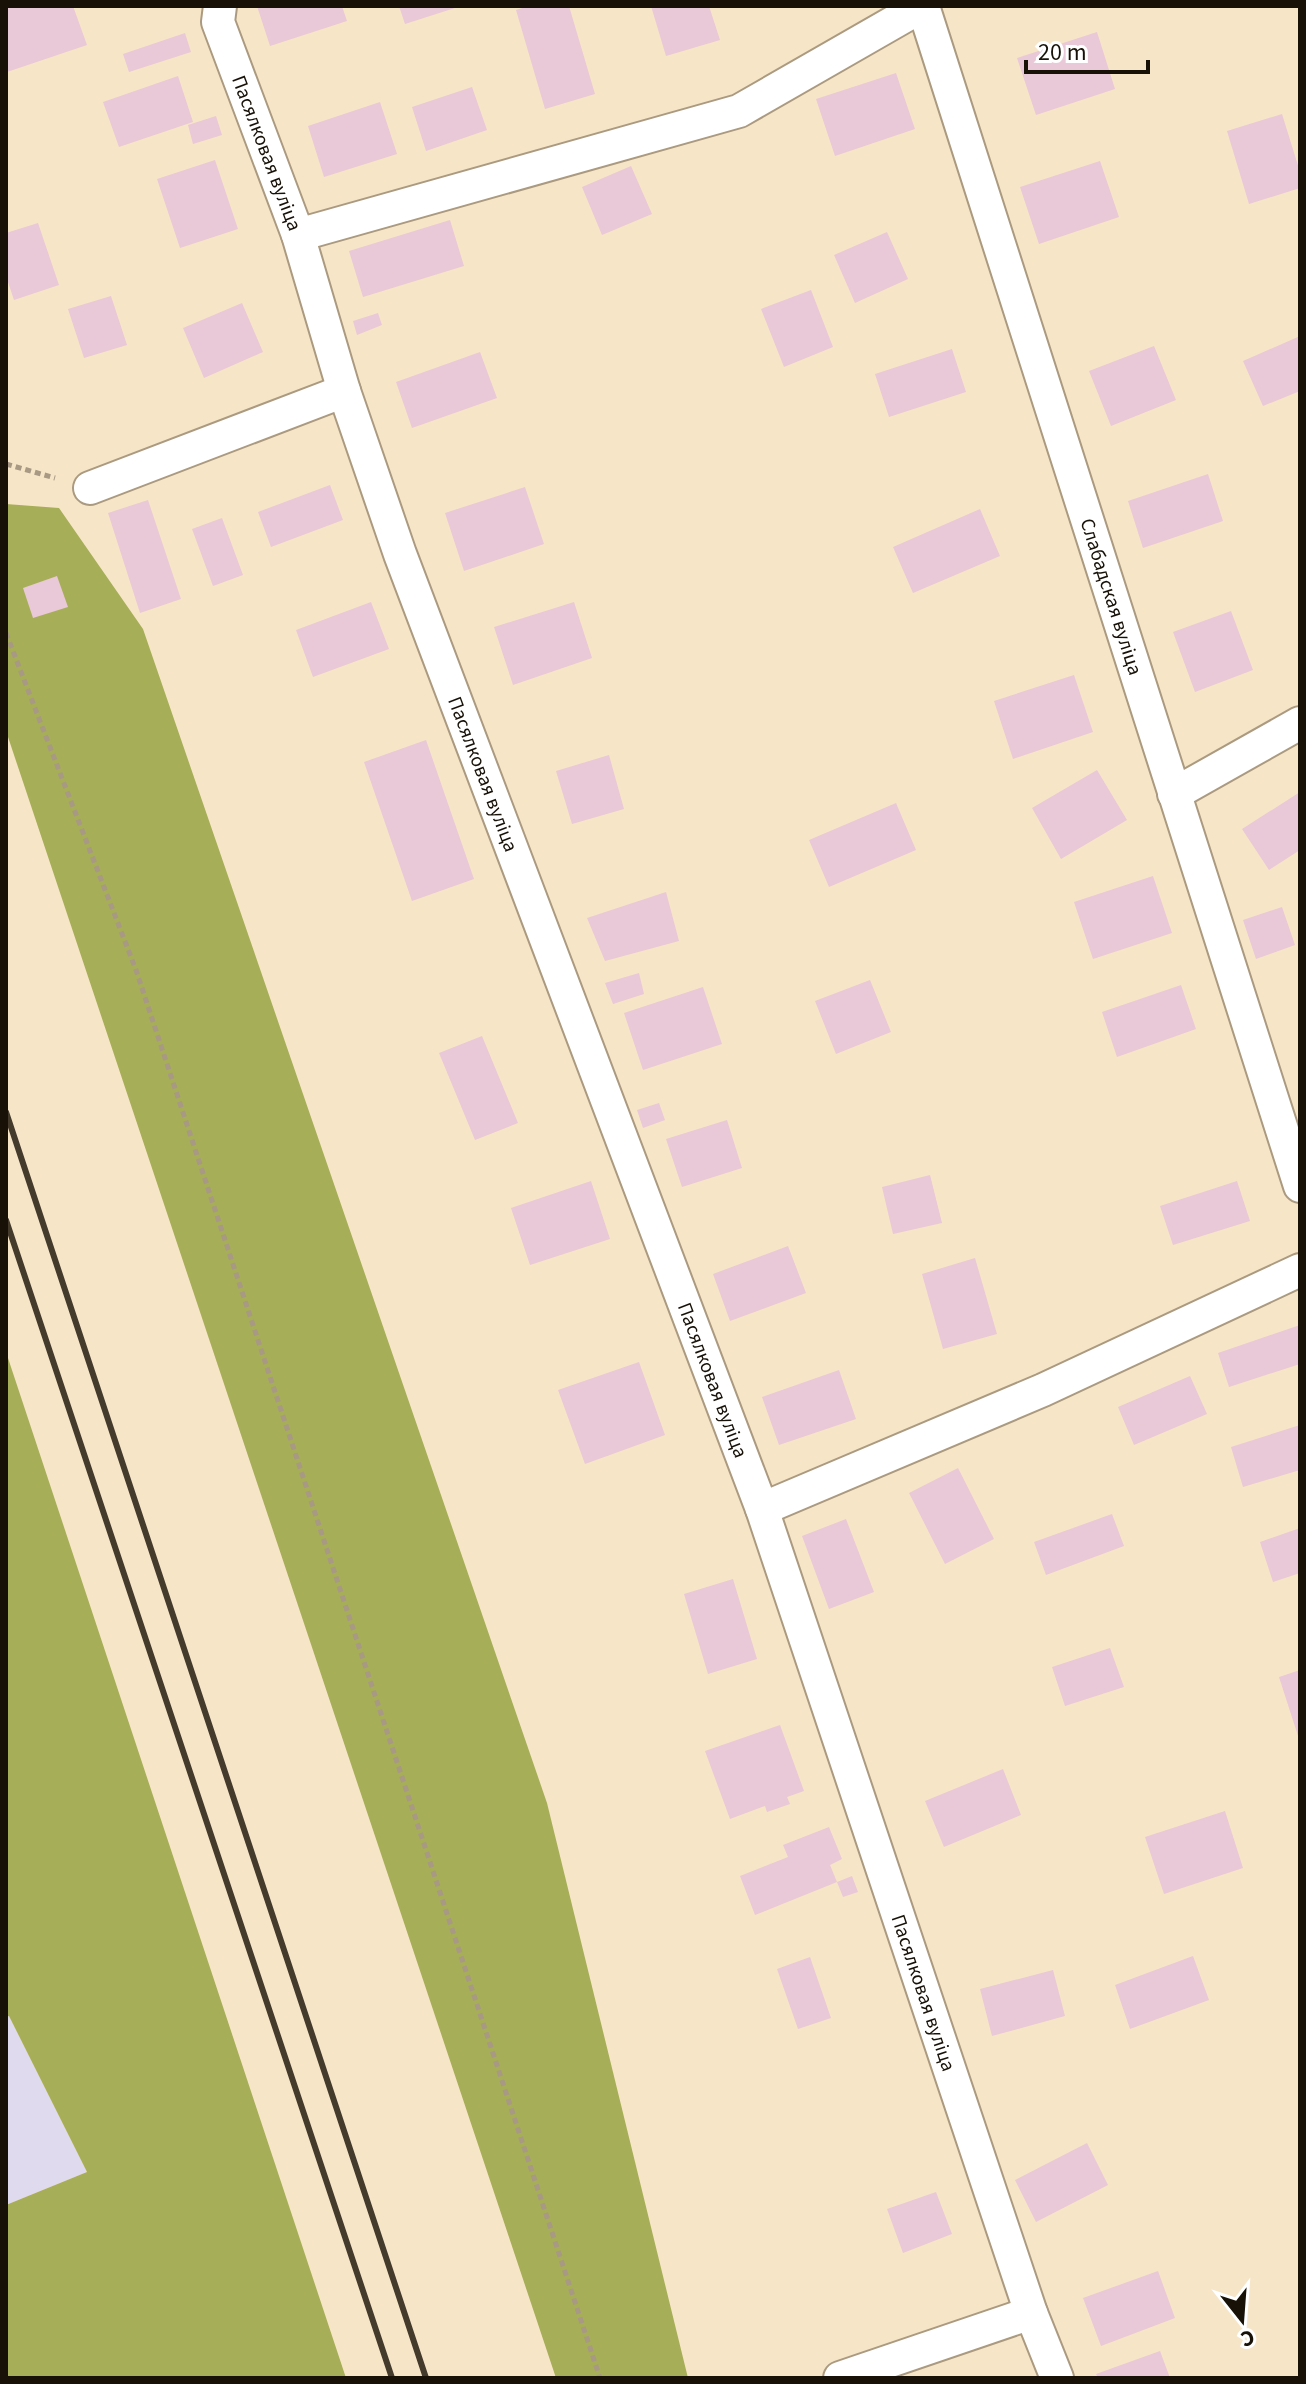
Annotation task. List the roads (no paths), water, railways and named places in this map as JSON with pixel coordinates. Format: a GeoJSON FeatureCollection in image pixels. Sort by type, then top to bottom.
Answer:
{"type":"FeatureCollection","features":[{"type":"Feature","properties":{"kind":"street","name":"Пасялковая вуліца"},"geometry":{"type":"LineString","coordinates":[[220,6],[218,22],[298,235],[344,391],[448,683],[762,1509],[1031,2313],[1057,2378]]}},
{"type":"Feature","properties":{"kind":"street"},"geometry":{"type":"LineString","coordinates":[[298,235],[739,111],[922,6]]}},
{"type":"Feature","properties":{"kind":"street","name":"Слабадская вуліца"},"geometry":{"type":"LineString","coordinates":[[922,6],[1300,1186]]}},
{"type":"Feature","properties":{"kind":"street"},"geometry":{"type":"LineString","coordinates":[[90,488],[344,391]]}},
{"type":"Feature","properties":{"kind":"street"},"geometry":{"type":"LineString","coordinates":[[1174,794],[1300,723]]}},
{"type":"Feature","properties":{"kind":"street"},"geometry":{"type":"LineString","coordinates":[[762,1509],[1043,1390],[1300,1270]]}},
{"type":"Feature","properties":{"kind":"street"},"geometry":{"type":"LineString","coordinates":[[840,2378],[1031,2313]]}},
{"type":"Feature","properties":{"kind":"railway"},"geometry":{"type":"LineString","coordinates":[[6,1112],[426,2378]]}},
{"type":"Feature","properties":{"kind":"railway"},"geometry":{"type":"LineString","coordinates":[[6,1220],[392,2378]]}}]}
